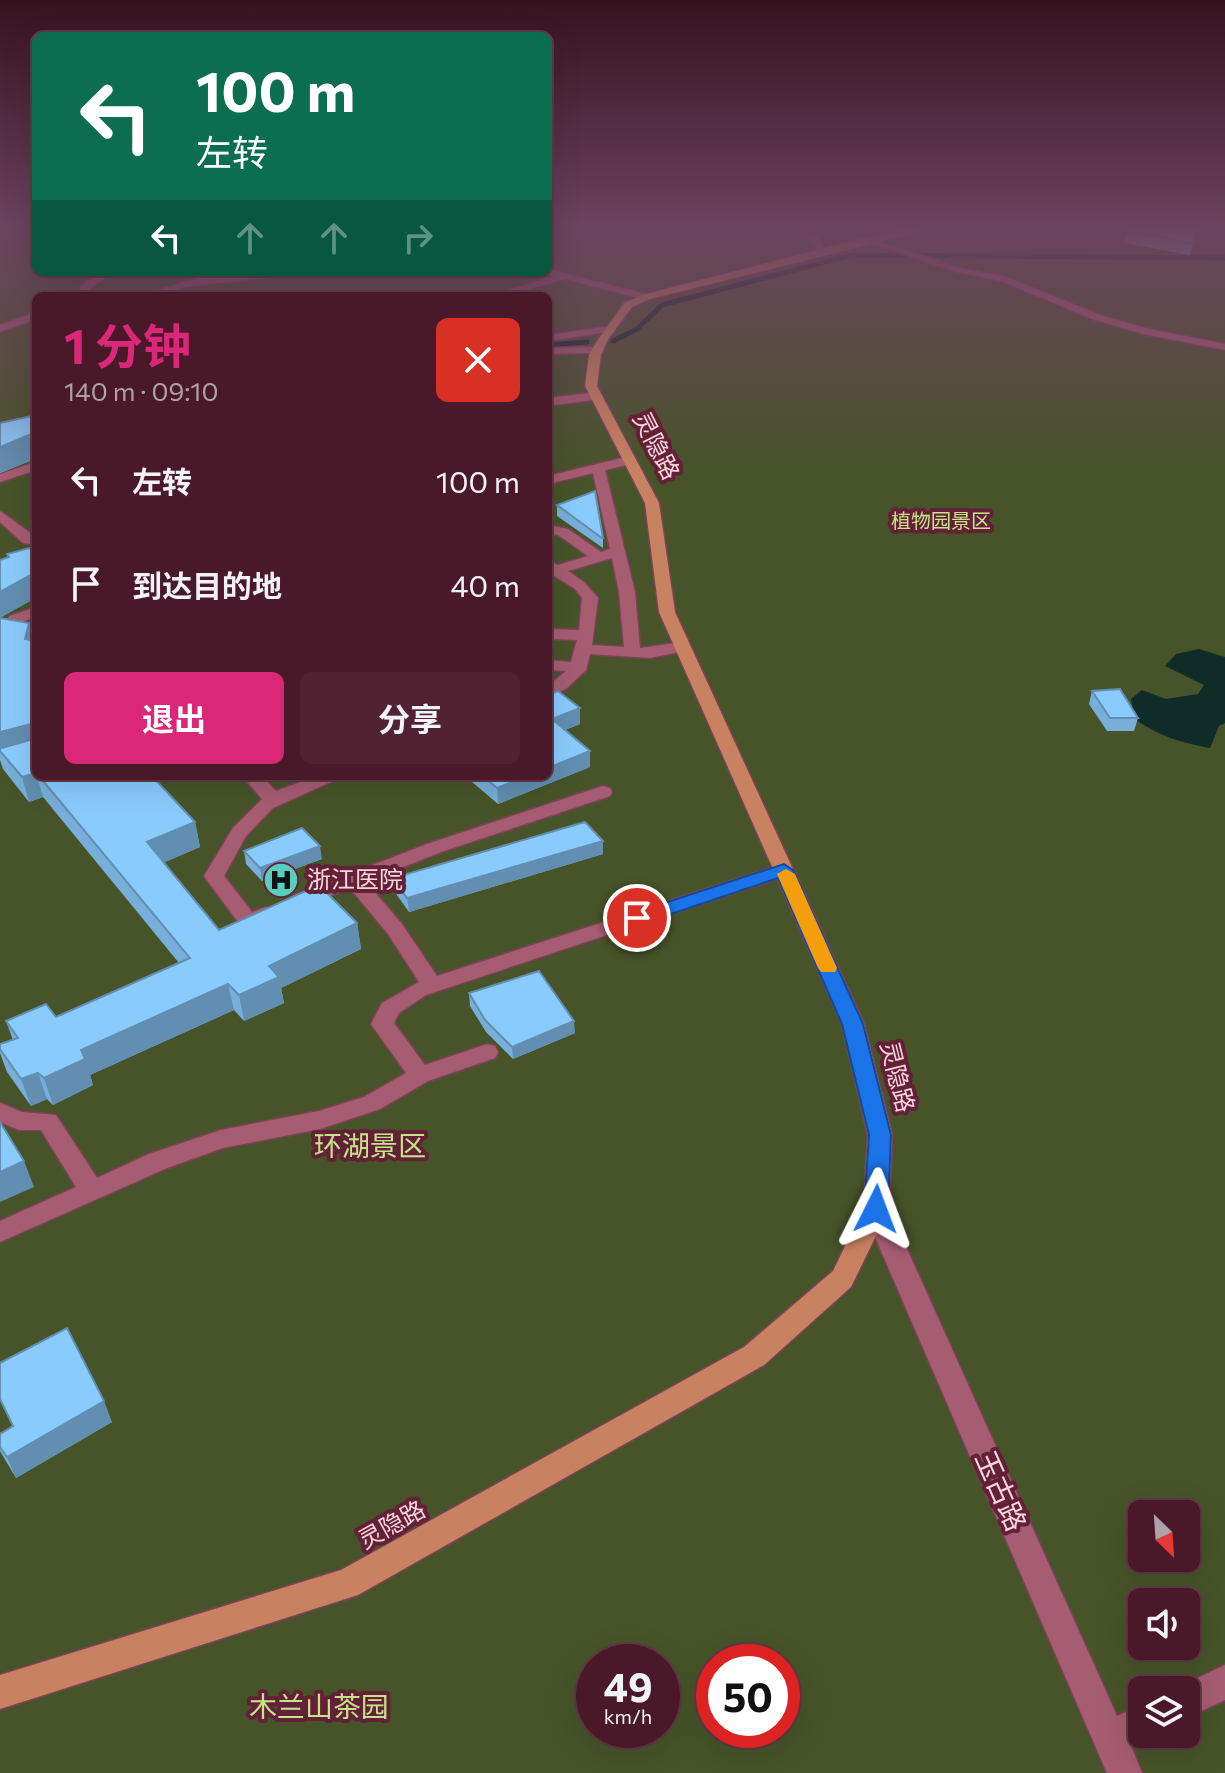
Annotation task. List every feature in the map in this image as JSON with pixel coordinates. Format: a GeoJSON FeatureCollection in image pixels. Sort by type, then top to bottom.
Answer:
{"type":"FeatureCollection","features":[{"type":"Feature","properties":{"kind":"main road","name":"灵隐路"},"geometry":{"type":"LineString","coordinates":[[0,1692],[347,1584],[754,1356],[842,1279],[876,1209],[880,1135],[853,1024],[667,612],[652,503],[591,386],[597,350],[626,308]]}},
{"type":"Feature","properties":{"kind":"street"},"geometry":{"type":"LineString","coordinates":[[1074,308],[1143,331],[1225,347]]}},
{"type":"Feature","properties":{"kind":"street"},"geometry":{"type":"LineString","coordinates":[[0,329],[32,317]]}},
{"type":"Feature","properties":{"kind":"street"},"geometry":{"type":"LineString","coordinates":[[552,337],[610,329]]}},
{"type":"Feature","properties":{"kind":"street"},"geometry":{"type":"LineString","coordinates":[[552,351],[597,350]]}},
{"type":"Feature","properties":{"kind":"street"},"geometry":{"type":"LineString","coordinates":[[552,402],[597,396]]}},
{"type":"Feature","properties":{"kind":"street"},"geometry":{"type":"LineString","coordinates":[[552,479],[630,460]]}},
{"type":"Feature","properties":{"kind":"street"},"geometry":{"type":"LineString","coordinates":[[552,464],[573,472]]}},
{"type":"Feature","properties":{"kind":"street"},"geometry":{"type":"LineString","coordinates":[[0,478],[32,467]]}},
{"type":"Feature","properties":{"kind":"street"},"geometry":{"type":"LineString","coordinates":[[598,467],[627,592],[632,652]]}},
{"type":"Feature","properties":{"kind":"street"},"geometry":{"type":"LineString","coordinates":[[0,515],[32,540]]}},
{"type":"Feature","properties":{"kind":"street"},"geometry":{"type":"LineString","coordinates":[[552,530],[563,532],[596,555]]}},
{"type":"Feature","properties":{"kind":"street"},"geometry":{"type":"LineString","coordinates":[[552,566],[618,551]]}},
{"type":"Feature","properties":{"kind":"street"},"geometry":{"type":"LineString","coordinates":[[552,568],[590,598],[582,651],[568,683],[552,691]]}},
{"type":"Feature","properties":{"kind":"street"},"geometry":{"type":"LineString","coordinates":[[32,613],[14,619],[12,627],[16,635],[32,636]]}},
{"type":"Feature","properties":{"kind":"street"},"geometry":{"type":"LineString","coordinates":[[552,636],[582,651]]}},
{"type":"Feature","properties":{"kind":"street"},"geometry":{"type":"LineString","coordinates":[[552,663],[582,651],[632,652],[683,647]]}},
{"type":"Feature","properties":{"kind":"street"},"geometry":{"type":"LineString","coordinates":[[255,780],[273,799]]}},
{"type":"Feature","properties":{"kind":"street"},"geometry":{"type":"LineString","coordinates":[[324,780],[273,799],[239,833],[214,876],[248,921],[434,848],[603,792]]}},
{"type":"Feature","properties":{"kind":"street"},"geometry":{"type":"LineString","coordinates":[[420,1075],[382,1024],[390,1008],[433,986],[784,870]]}},
{"type":"Feature","properties":{"kind":"street"},"geometry":{"type":"LineString","coordinates":[[354,880],[395,929],[433,986]]}},
{"type":"Feature","properties":{"kind":"street"},"geometry":{"type":"LineString","coordinates":[[0,1232],[158,1161],[221,1139],[320,1120],[372,1103],[420,1075],[487,1052]]}},
{"type":"Feature","properties":{"kind":"street"},"geometry":{"type":"LineString","coordinates":[[0,1112],[19,1121],[48,1121],[92,1191]]}},
{"type":"Feature","properties":{"kind":"street","name":"玉古路"},"geometry":{"type":"LineString","coordinates":[[876,1209],[1125,1773]]}},
{"type":"Feature","properties":{"kind":"street"},"geometry":{"type":"LineString","coordinates":[[1200,1694],[1225,1682]]}},
{"type":"Feature","properties":{"kind":"street"},"geometry":{"type":"LineString","coordinates":[[1110,1738],[1128,1729]]}},
{"type":"Feature","properties":{"kind":"green space"},"geometry":{"type":"Polygon","coordinates":[[[0,308],[32,308],[32,780],[552,780],[552,308],[1225,308],[1225,1773],[0,1773],[0,308]]]}},
{"type":"Feature","properties":{"kind":"shaded area"},"geometry":{"type":"Polygon","coordinates":[[[1199,649],[1225,657],[1225,723],[1219,726],[1210,748],[1171,738],[1144,725],[1135,719],[1131,699],[1142,690],[1166,699],[1198,694],[1204,685],[1165,666],[1176,654],[1199,649]]]}},
{"type":"Feature","properties":{"kind":"building"},"geometry":{"type":"Polygon","coordinates":[[[32,416],[32,437],[29,435],[0,447],[0,423],[32,416]]]}},
{"type":"Feature","properties":{"kind":"building"},"geometry":{"type":"Polygon","coordinates":[[[595,491],[603,538],[557,505],[595,491]]]}},
{"type":"Feature","properties":{"kind":"building"},"geometry":{"type":"Polygon","coordinates":[[[29,548],[32,551],[32,574],[0,592],[0,560],[9,557],[7,554],[29,548]]]}},
{"type":"Feature","properties":{"kind":"building"},"geometry":{"type":"Polygon","coordinates":[[[0,618],[29,623],[25,639],[32,640],[32,774],[22,777],[0,751],[0,747],[30,740],[31,724],[0,732],[0,618]]]}},
{"type":"Feature","properties":{"kind":"building"},"geometry":{"type":"Polygon","coordinates":[[[1120,689],[1138,718],[1110,718],[1092,691],[1120,689]]]}},
{"type":"Feature","properties":{"kind":"building"},"geometry":{"type":"Polygon","coordinates":[[[558,691],[580,708],[552,719],[552,693],[558,691]]]}},
{"type":"Feature","properties":{"kind":"building"},"geometry":{"type":"Polygon","coordinates":[[[552,719],[590,751],[552,766],[552,719]]]}},
{"type":"Feature","properties":{"kind":"building"},"geometry":{"type":"Polygon","coordinates":[[[42,780],[156,780],[195,822],[147,842],[219,930],[319,885],[357,923],[269,966],[279,977],[239,995],[228,984],[81,1050],[85,1059],[44,1078],[38,1073],[21,1079],[0,1049],[0,1044],[18,1038],[6,1021],[46,1004],[56,1017],[190,958],[42,780]]]}},
{"type":"Feature","properties":{"kind":"building"},"geometry":{"type":"Polygon","coordinates":[[[488,780],[517,780],[497,788],[488,780]]]}},
{"type":"Feature","properties":{"kind":"building"},"geometry":{"type":"Polygon","coordinates":[[[585,822],[603,841],[407,898],[393,878],[585,822]]]}},
{"type":"Feature","properties":{"kind":"building"},"geometry":{"type":"Polygon","coordinates":[[[302,828],[320,846],[260,868],[244,851],[302,828]]]}},
{"type":"Feature","properties":{"kind":"building"},"geometry":{"type":"Polygon","coordinates":[[[539,971],[574,1021],[512,1047],[485,1020],[469,993],[539,971]]]}},
{"type":"Feature","properties":{"kind":"building"},"geometry":{"type":"Polygon","coordinates":[[[0,1122],[24,1161],[0,1172],[0,1122]]]}},
{"type":"Feature","properties":{"kind":"building"},"geometry":{"type":"Polygon","coordinates":[[[67,1328],[104,1401],[7,1457],[0,1447],[0,1434],[13,1426],[0,1399],[0,1363],[67,1328]]]}},
{"type":"Feature","properties":{"kind":"waterway"},"geometry":{"type":"LineString","coordinates":[[613,341],[637,329],[659,308]]}},
{"type":"Feature","properties":{"kind":"waterway"},"geometry":{"type":"LineString","coordinates":[[552,345],[587,342]]}},
{"type":"Feature","properties":{"kind":"slow traffic"},"geometry":{"type":"LineString","coordinates":[[786,874],[828,968]]}},
{"type":"Feature","properties":{"kind":"place","name":"浙江医院"},"geometry":{"type":"Point","coordinates":[281,880]}},
{"type":"Feature","properties":{"kind":"route"},"geometry":{"type":"LineString","coordinates":[[637,918],[784,870],[853,1024],[880,1135],[876,1209]]}},
{"type":"Feature","properties":{"kind":"park label","name":"植物园景区"},"geometry":{"type":"Point","coordinates":[941,521]}},
{"type":"Feature","properties":{"kind":"park label","name":"环湖景区"},"geometry":{"type":"Point","coordinates":[370,1146]}},
{"type":"Feature","properties":{"kind":"park label","name":"木兰山茶园"},"geometry":{"type":"Point","coordinates":[319,1707]}}]}
